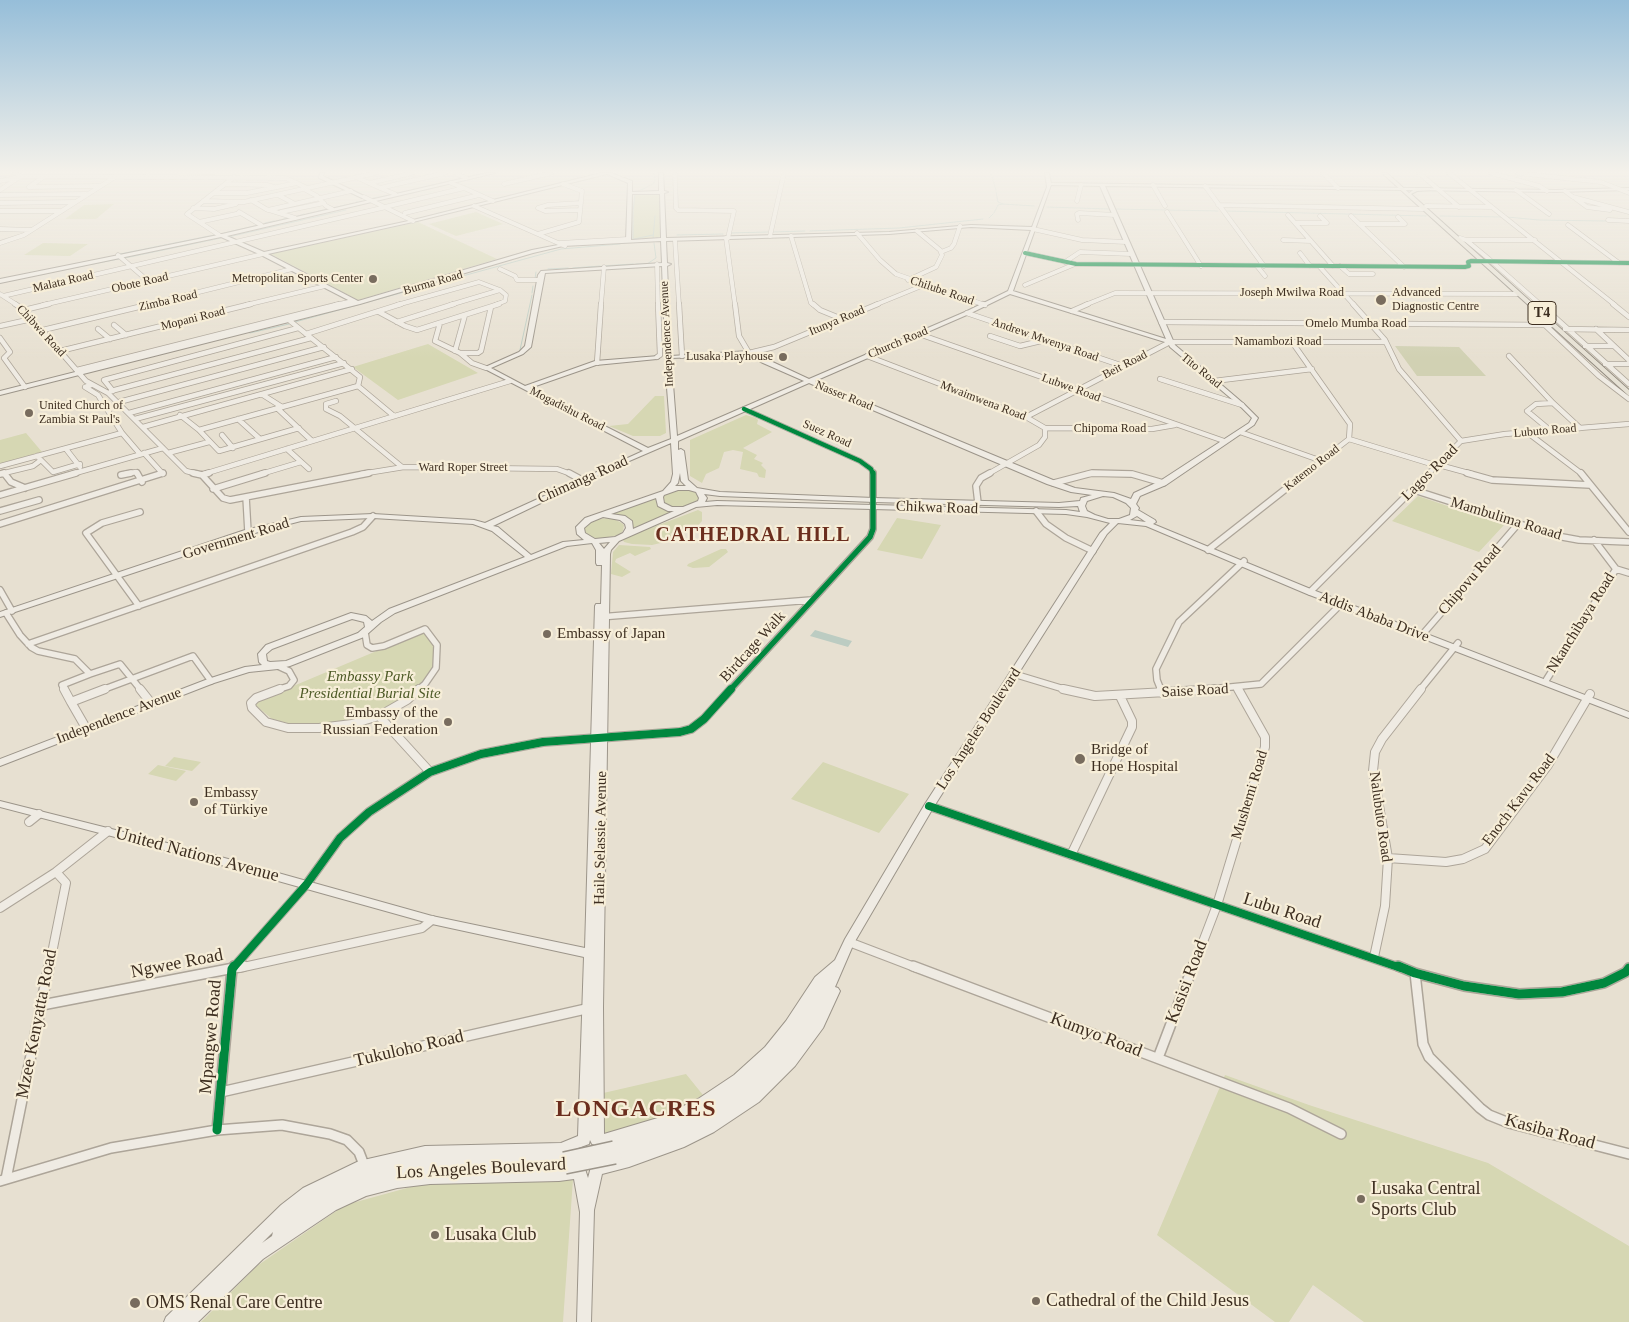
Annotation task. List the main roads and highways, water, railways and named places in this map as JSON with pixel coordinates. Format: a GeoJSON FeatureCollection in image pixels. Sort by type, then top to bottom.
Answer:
{"type":"FeatureCollection","features":[{"type":"Feature","properties":{"kind":"main road"},"geometry":{"type":"LineString","coordinates":[[0,280],[220,235],[292,268],[357,302]]}},
{"type":"Feature","properties":{"kind":"main road","name":"Obote Road"},"geometry":{"type":"LineString","coordinates":[[263,254],[348,235]]}},
{"type":"Feature","properties":{"kind":"main road"},"geometry":{"type":"LineString","coordinates":[[628,235],[628,241]]}},
{"type":"Feature","properties":{"kind":"main road","name":"Independence Avenue"},"geometry":{"type":"LineString","coordinates":[[566,544],[583,523],[664,492],[674,482],[677,474],[675,454],[679,426],[664,235]]}},
{"type":"Feature","properties":{"kind":"main road","name":"Burma Road"},"geometry":{"type":"LineString","coordinates":[[0,394],[79,372],[290,322],[563,245],[628,241],[835,235]]}},
{"type":"Feature","properties":{"kind":"main road"},"geometry":{"type":"LineString","coordinates":[[1010,292],[1031,235]]}},
{"type":"Feature","properties":{"kind":"main road"},"geometry":{"type":"LineString","coordinates":[[1123,235],[1170,342]]}},
{"type":"Feature","properties":{"kind":"main road","name":"T4"},"geometry":{"type":"LineString","coordinates":[[1456,235],[1580,344],[1629,394]]}},
{"type":"Feature","properties":{"kind":"main road","name":"T4"},"geometry":{"type":"LineString","coordinates":[[1457,235],[1486,261],[1549,325],[1629,389]]}},
{"type":"Feature","properties":{"kind":"main road","name":"Independence Avenue"},"geometry":{"type":"LineString","coordinates":[[666,264],[677,439],[685,481],[697,490]]}},
{"type":"Feature","properties":{"kind":"main road","name":"Mogadishu Road"},"geometry":{"type":"LineString","coordinates":[[648,450],[486,368],[521,353],[528,347],[540,280],[542,273],[547,270],[666,264]]}},
{"type":"Feature","properties":{"kind":"main road","name":"Church Road"},"geometry":{"type":"LineString","coordinates":[[677,439],[967,313],[1010,292]]}},
{"type":"Feature","properties":{"kind":"main road","name":"Tito Road"},"geometry":{"type":"LineString","coordinates":[[1010,292],[1170,342],[1176,350],[1255,418],[1252,424],[1163,483],[1140,493],[1105,494]]}},
{"type":"Feature","properties":{"kind":"main road","name":"Burma Road"},"geometry":{"type":"LineString","coordinates":[[0,394],[79,372],[357,302]]}},
{"type":"Feature","properties":{"kind":"main road","name":"Nasser Road"},"geometry":{"type":"LineString","coordinates":[[673,357],[749,353],[809,382],[1052,482],[1074,490],[1105,494]]}},
{"type":"Feature","properties":{"kind":"main road"},"geometry":{"type":"LineString","coordinates":[[526,388],[598,363],[657,357]]}},
{"type":"Feature","properties":{"kind":"main road"},"geometry":{"type":"LineString","coordinates":[[821,376],[818,382],[826,388]]}},
{"type":"Feature","properties":{"kind":"main road"},"geometry":{"type":"LineString","coordinates":[[793,388],[813,386],[826,388]]}},
{"type":"Feature","properties":{"kind":"main road"},"geometry":{"type":"LineString","coordinates":[[679,426],[687,430],[697,430]]}},
{"type":"Feature","properties":{"kind":"main road","name":"Chimanga Road"},"geometry":{"type":"LineString","coordinates":[[488,525],[501,517],[582,480],[677,439]]}},
{"type":"Feature","properties":{"kind":"main road"},"geometry":{"type":"LineString","coordinates":[[657,447],[668,448],[675,454]]}},
{"type":"Feature","properties":{"kind":"main road","name":"Nasser Road"},"geometry":{"type":"LineString","coordinates":[[1052,482],[1070,492],[1081,502]]}},
{"type":"Feature","properties":{"kind":"main road","name":"Chikwa Road"},"geometry":{"type":"LineString","coordinates":[[664,492],[677,488],[720,494],[1036,511],[1090,516],[1118,521]]}},
{"type":"Feature","properties":{"kind":"main road"},"geometry":{"type":"LineString","coordinates":[[696,505],[703,498],[697,490]]}},
{"type":"Feature","properties":{"kind":"main road"},"geometry":{"type":"LineString","coordinates":[[664,492],[659,501],[665,507],[685,509]]}},
{"type":"Feature","properties":{"kind":"main road"},"geometry":{"type":"LineString","coordinates":[[1134,508],[1135,496],[1140,493]]}},
{"type":"Feature","properties":{"kind":"main road","name":"Chikwa Road"},"geometry":{"type":"LineString","coordinates":[[685,509],[716,502],[1059,505],[1081,502],[1089,496],[1105,494]]}},
{"type":"Feature","properties":{"kind":"main road","name":"Addis Ababa Drive"},"geometry":{"type":"LineString","coordinates":[[1105,494],[1124,498],[1156,524],[1210,549]]}},
{"type":"Feature","properties":{"kind":"main road"},"geometry":{"type":"LineString","coordinates":[[1081,502],[1082,509],[1090,516]]}},
{"type":"Feature","properties":{"kind":"main road","name":"Los Angeles Boulevard"},"geometry":{"type":"LineString","coordinates":[[187,1322],[258,1254],[331,1205],[364,1190],[397,1182],[430,1178],[559,1175],[572,1167],[615,1153],[709,1110],[736,1092],[760,1072],[780,1051],[797,1028],[821,983],[837,964],[929,806],[1094,549],[1108,528],[1118,521],[1128,519],[1134,508]]}},
{"type":"Feature","properties":{"kind":"main road"},"geometry":{"type":"LineString","coordinates":[[616,539],[685,509]]}},
{"type":"Feature","properties":{"kind":"main road","name":"Government Road"},"geometry":{"type":"LineString","coordinates":[[6,613],[248,532],[301,519],[373,516],[468,521],[488,525],[529,557]]}},
{"type":"Feature","properties":{"kind":"main road"},"geometry":{"type":"LineString","coordinates":[[600,516],[617,517],[626,520],[630,528],[626,534]]}},
{"type":"Feature","properties":{"kind":"main road","name":"Los Angeles Boulevard"},"geometry":{"type":"LineString","coordinates":[[1090,516],[1098,525],[1094,549]]}},
{"type":"Feature","properties":{"kind":"main road"},"geometry":{"type":"LineString","coordinates":[[468,521],[501,517]]}},
{"type":"Feature","properties":{"kind":"main road","name":"Addis Ababa Drive"},"geometry":{"type":"LineString","coordinates":[[1118,521],[1147,524],[1342,603],[1546,679],[1629,715]]}},
{"type":"Feature","properties":{"kind":"main road"},"geometry":{"type":"LineString","coordinates":[[579,530],[584,537],[594,541]]}},
{"type":"Feature","properties":{"kind":"main road","name":"Independence Avenue"},"geometry":{"type":"LineString","coordinates":[[0,762],[211,681],[256,667],[287,664],[366,631],[392,611],[529,557],[566,544],[616,539]]}},
{"type":"Feature","properties":{"kind":"main road","name":"Haile Selassie Avenue"},"geometry":{"type":"LineString","coordinates":[[602,616],[606,554],[616,539]]}},
{"type":"Feature","properties":{"kind":"main road","name":"Haile Selassie Avenue"},"geometry":{"type":"LineString","coordinates":[[594,541],[600,550],[602,616],[592,1008],[591,1141],[606,1146],[607,1154],[605,1162],[598,1170]]}},
{"type":"Feature","properties":{"kind":"main road","name":"Independence Avenue"},"geometry":{"type":"LineString","coordinates":[[238,672],[278,644],[337,621],[392,611]]}},
{"type":"Feature","properties":{"kind":"main road"},"geometry":{"type":"LineString","coordinates":[[358,616],[368,621],[369,627],[366,631]]}},
{"type":"Feature","properties":{"kind":"main road"},"geometry":{"type":"LineString","coordinates":[[264,652],[261,658],[263,662],[278,666]]}},
{"type":"Feature","properties":{"kind":"main road","name":"Addis Ababa Drive"},"geometry":{"type":"LineString","coordinates":[[1588,696],[1629,709]]}},
{"type":"Feature","properties":{"kind":"main road"},"geometry":{"type":"LineString","coordinates":[[0,768],[13,757]]}},
{"type":"Feature","properties":{"kind":"main road","name":"United Nations Avenue"},"geometry":{"type":"LineString","coordinates":[[0,804],[108,831],[432,920],[594,953]]}},
{"type":"Feature","properties":{"kind":"main road","name":"Los Angeles Boulevard"},"geometry":{"type":"LineString","coordinates":[[171,1322],[286,1210],[308,1193],[364,1165],[425,1152],[560,1149],[622,1136],[664,1122],[703,1103],[738,1079],[768,1051],[790,1025],[818,980],[837,964]]}},
{"type":"Feature","properties":{"kind":"main road","name":"Los Angeles Boulevard"},"geometry":{"type":"LineString","coordinates":[[266,1230],[304,1204],[336,1186],[381,1167],[422,1160],[461,1159],[529,1162],[598,1170],[629,1162],[684,1141],[733,1114],[754,1098],[791,1062],[819,1024],[836,984],[837,964]]}},
{"type":"Feature","properties":{"kind":"main road"},"geometry":{"type":"LineString","coordinates":[[587,1212],[571,1166],[570,1157],[573,1148],[591,1141]]}},
{"type":"Feature","properties":{"kind":"main road"},"geometry":{"type":"LineString","coordinates":[[584,1322],[587,1212],[598,1170]]}},
{"type":"Feature","properties":{"kind":"waterway"},"geometry":{"type":"LineString","coordinates":[[120,254],[214,235]]}},
{"type":"Feature","properties":{"kind":"waterway"},"geometry":{"type":"LineString","coordinates":[[228,237],[238,235]]}},
{"type":"Feature","properties":{"kind":"waterway"},"geometry":{"type":"LineString","coordinates":[[633,235],[633,239]]}},
{"type":"Feature","properties":{"kind":"waterway"},"geometry":{"type":"LineString","coordinates":[[634,239],[653,235]]}},
{"type":"Feature","properties":{"kind":"waterway"},"geometry":{"type":"LineString","coordinates":[[653,235],[653,239]]}},
{"type":"Feature","properties":{"kind":"waterway"},"geometry":{"type":"LineString","coordinates":[[677,235],[691,235]]}},
{"type":"Feature","properties":{"kind":"waterway"},"geometry":{"type":"LineString","coordinates":[[125,258],[221,238]]}},
{"type":"Feature","properties":{"kind":"waterway"},"geometry":{"type":"LineString","coordinates":[[636,264],[647,264],[656,258],[654,243]]}},
{"type":"Feature","properties":{"kind":"waterway"},"geometry":{"type":"LineString","coordinates":[[295,322],[561,249],[620,244]]}},
{"type":"Feature","properties":{"kind":"waterway"},"geometry":{"type":"LineString","coordinates":[[93,264],[119,259]]}},
{"type":"Feature","properties":{"kind":"waterway"},"geometry":{"type":"LineString","coordinates":[[602,266],[633,264]]}},
{"type":"Feature","properties":{"kind":"waterway"},"geometry":{"type":"LineString","coordinates":[[0,283],[87,265]]}},
{"type":"Feature","properties":{"kind":"waterway"},"geometry":{"type":"LineString","coordinates":[[573,268],[600,266]]}},
{"type":"Feature","properties":{"kind":"waterway"},"geometry":{"type":"LineString","coordinates":[[548,269],[568,268]]}},
{"type":"Feature","properties":{"kind":"waterway"},"geometry":{"type":"LineString","coordinates":[[535,279],[536,272]]}},
{"type":"Feature","properties":{"kind":"waterway"},"geometry":{"type":"LineString","coordinates":[[532,293],[533,286]]}},
{"type":"Feature","properties":{"kind":"waterway"},"geometry":{"type":"LineString","coordinates":[[520,350],[532,295]]}},
{"type":"Feature","properties":{"kind":"waterway"},"geometry":{"type":"LineString","coordinates":[[250,333],[289,324]]}},
{"type":"Feature","properties":{"kind":"place","name":"Metropolitan Sports Center"},"geometry":{"type":"Point","coordinates":[373,279]}},
{"type":"Feature","properties":{"kind":"place","name":"Advanced Diagnostic Centre"},"geometry":{"type":"Point","coordinates":[1381,300]}},
{"type":"Feature","properties":{"kind":"place","name":"Lusaka Playhouse"},"geometry":{"type":"Point","coordinates":[783,357]}},
{"type":"Feature","properties":{"kind":"place","name":"United Church of Zambia St Paul's"},"geometry":{"type":"Point","coordinates":[29,413]}},
{"type":"Feature","properties":{"kind":"place","name":"Embassy of Japan"},"geometry":{"type":"Point","coordinates":[547,634]}},
{"type":"Feature","properties":{"kind":"place","name":"Embassy of the Russian Federation"},"geometry":{"type":"Point","coordinates":[448,722]}},
{"type":"Feature","properties":{"kind":"place","name":"Bridge of Hope Hospital"},"geometry":{"type":"Point","coordinates":[1080,759]}},
{"type":"Feature","properties":{"kind":"place","name":"Embassy of Türkiye"},"geometry":{"type":"Point","coordinates":[194,802]}},
{"type":"Feature","properties":{"kind":"place","name":"Lusaka Central Sports Club"},"geometry":{"type":"Point","coordinates":[1361,1199]}},
{"type":"Feature","properties":{"kind":"place","name":"Lusaka Club"},"geometry":{"type":"Point","coordinates":[435,1235]}},
{"type":"Feature","properties":{"kind":"place","name":"Cathedral of the Child Jesus"},"geometry":{"type":"Point","coordinates":[1036,1301]}},
{"type":"Feature","properties":{"kind":"place","name":"OMS Renal Care Centre"},"geometry":{"type":"Point","coordinates":[135,1303]}},
{"type":"Feature","properties":{"kind":"district","name":"CATHEDRAL HILL"},"geometry":{"type":"Point","coordinates":[753,536]}},
{"type":"Feature","properties":{"kind":"district","name":"LONGACRES"},"geometry":{"type":"Point","coordinates":[636,1110]}},
{"type":"Feature","properties":{"kind":"park label","name":"Embassy Park Presidential Burial Site"},"geometry":{"type":"Point","coordinates":[370,686]}}]}
